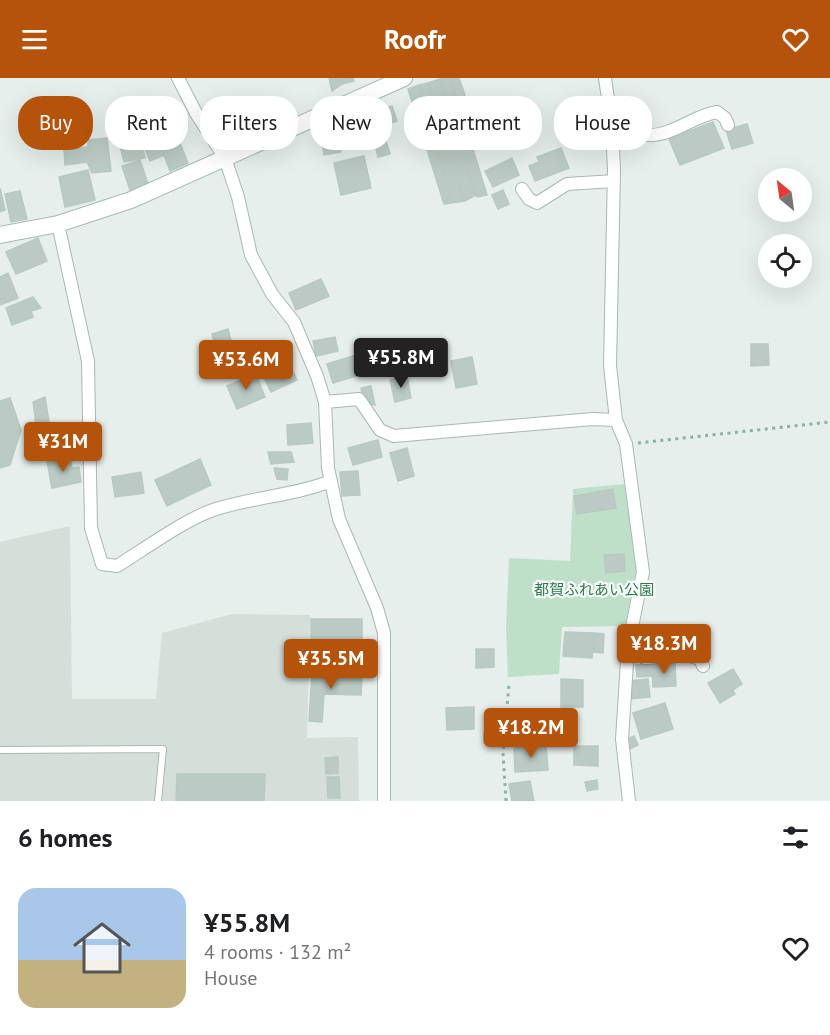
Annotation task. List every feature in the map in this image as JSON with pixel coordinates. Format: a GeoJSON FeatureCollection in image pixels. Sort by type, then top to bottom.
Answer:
{"type":"FeatureCollection","features":[{"type":"Feature","properties":{"kind":"street"},"geometry":{"type":"LineString","coordinates":[[178,78],[197,115],[225,158],[238,197],[251,255],[272,294],[294,322],[325,402],[331,481],[339,519],[377,608],[384,633],[384,801]]}},
{"type":"Feature","properties":{"kind":"street"},"geometry":{"type":"LineString","coordinates":[[0,235],[58,224],[131,200],[404,78]]}},
{"type":"Feature","properties":{"kind":"street"},"geometry":{"type":"LineString","coordinates":[[605,78],[608,96]]}},
{"type":"Feature","properties":{"kind":"street"},"geometry":{"type":"LineString","coordinates":[[652,134],[666,133],[717,112],[725,118],[728,125]]}},
{"type":"Feature","properties":{"kind":"street"},"geometry":{"type":"LineString","coordinates":[[612,150],[614,181],[610,366],[616,420],[626,444],[643,572],[628,647],[622,739],[629,801]]}},
{"type":"Feature","properties":{"kind":"street"},"geometry":{"type":"LineString","coordinates":[[522,189],[529,199],[537,203],[567,184],[614,181]]}},
{"type":"Feature","properties":{"kind":"street"},"geometry":{"type":"LineString","coordinates":[[58,224],[88,361],[91,528],[102,564],[117,566],[210,511],[245,500],[302,490],[331,481]]}},
{"type":"Feature","properties":{"kind":"street"},"geometry":{"type":"LineString","coordinates":[[325,402],[359,399],[380,430],[394,436],[593,419],[616,420]]}},
{"type":"Feature","properties":{"kind":"street"},"geometry":{"type":"LineString","coordinates":[[628,647],[645,658],[687,655],[700,659],[704,666]]}},
{"type":"Feature","properties":{"kind":"lane"},"geometry":{"type":"LineString","coordinates":[[0,750],[163,749],[158,801]]}},
{"type":"Feature","properties":{"kind":"path"},"geometry":{"type":"LineString","coordinates":[[626,444],[830,422]]}},
{"type":"Feature","properties":{"kind":"path"},"geometry":{"type":"LineString","coordinates":[[506,801],[503,753],[509,684]]}},
{"type":"Feature","properties":{"kind":"shaded area"},"geometry":{"type":"Polygon","coordinates":[[[70,526],[72,699],[156,699],[162,633],[232,614],[310,615],[307,738],[358,737],[359,801],[0,801],[0,542],[70,526]]]}},
{"type":"Feature","properties":{"kind":"green space","name":"都賀ふれあい公園"},"geometry":{"type":"Polygon","coordinates":[[[624,484],[637,567],[625,626],[562,627],[559,674],[508,677],[506,627],[509,558],[570,561],[573,489],[624,484]]]}},
{"type":"Feature","properties":{"kind":"building"},"geometry":{"type":"Polygon","coordinates":[[[329,78],[340,78],[342,84],[332,91],[329,78]]]}},
{"type":"Feature","properties":{"kind":"building"},"geometry":{"type":"Polygon","coordinates":[[[340,78],[353,78],[354,81],[342,84],[340,78]]]}},
{"type":"Feature","properties":{"kind":"building"},"geometry":{"type":"Polygon","coordinates":[[[451,78],[457,96],[445,96],[440,79],[451,78]]]}},
{"type":"Feature","properties":{"kind":"building"},"geometry":{"type":"Polygon","coordinates":[[[451,78],[459,78],[465,95],[456,96],[451,78]]]}},
{"type":"Feature","properties":{"kind":"building"},"geometry":{"type":"Polygon","coordinates":[[[440,79],[445,96],[432,96],[428,83],[440,79]]]}},
{"type":"Feature","properties":{"kind":"building"},"geometry":{"type":"Polygon","coordinates":[[[428,83],[432,96],[422,96],[419,85],[428,83]]]}},
{"type":"Feature","properties":{"kind":"building"},"geometry":{"type":"Polygon","coordinates":[[[419,85],[422,96],[410,96],[408,89],[419,85]]]}},
{"type":"Feature","properties":{"kind":"building"},"geometry":{"type":"Polygon","coordinates":[[[392,106],[397,121],[392,123],[392,106]]]}},
{"type":"Feature","properties":{"kind":"building"},"geometry":{"type":"Polygon","coordinates":[[[713,122],[724,148],[680,165],[669,139],[713,122]]]}},
{"type":"Feature","properties":{"kind":"building"},"geometry":{"type":"Polygon","coordinates":[[[747,124],[753,143],[732,149],[726,130],[747,124]]]}},
{"type":"Feature","properties":{"kind":"building"},"geometry":{"type":"Polygon","coordinates":[[[105,138],[105,150],[108,150],[111,171],[92,173],[87,162],[65,165],[64,150],[93,150],[93,139],[105,138]]]}},
{"type":"Feature","properties":{"kind":"building"},"geometry":{"type":"Polygon","coordinates":[[[121,150],[143,150],[145,158],[124,162],[121,150]]]}},
{"type":"Feature","properties":{"kind":"building"},"geometry":{"type":"Polygon","coordinates":[[[145,150],[183,150],[188,163],[170,171],[164,155],[150,161],[145,150]]]}},
{"type":"Feature","properties":{"kind":"building"},"geometry":{"type":"Polygon","coordinates":[[[323,150],[341,150],[341,152],[324,155],[323,150]]]}},
{"type":"Feature","properties":{"kind":"building"},"geometry":{"type":"Polygon","coordinates":[[[376,150],[389,150],[390,154],[378,157],[376,150]]]}},
{"type":"Feature","properties":{"kind":"building"},"geometry":{"type":"Polygon","coordinates":[[[427,150],[437,150],[452,203],[444,204],[427,150]]]}},
{"type":"Feature","properties":{"kind":"building"},"geometry":{"type":"Polygon","coordinates":[[[437,150],[449,150],[465,201],[452,203],[437,150]]]}},
{"type":"Feature","properties":{"kind":"building"},"geometry":{"type":"Polygon","coordinates":[[[449,150],[462,150],[476,195],[465,201],[449,150]]]}},
{"type":"Feature","properties":{"kind":"building"},"geometry":{"type":"Polygon","coordinates":[[[462,150],[473,150],[487,195],[477,197],[462,150]]]}},
{"type":"Feature","properties":{"kind":"building"},"geometry":{"type":"Polygon","coordinates":[[[562,150],[569,168],[535,181],[529,166],[539,162],[537,157],[562,150]]]}},
{"type":"Feature","properties":{"kind":"building"},"geometry":{"type":"Polygon","coordinates":[[[364,156],[371,188],[341,195],[334,163],[364,156]]]}},
{"type":"Feature","properties":{"kind":"building"},"geometry":{"type":"Polygon","coordinates":[[[512,158],[519,175],[493,187],[485,171],[512,158]]]}},
{"type":"Feature","properties":{"kind":"building"},"geometry":{"type":"Polygon","coordinates":[[[140,160],[148,184],[130,190],[122,166],[140,160]]]}},
{"type":"Feature","properties":{"kind":"building"},"geometry":{"type":"Polygon","coordinates":[[[88,170],[95,200],[65,207],[59,177],[88,170]]]}},
{"type":"Feature","properties":{"kind":"building"},"geometry":{"type":"Polygon","coordinates":[[[0,188],[5,210],[0,212],[0,188]]]}},
{"type":"Feature","properties":{"kind":"building"},"geometry":{"type":"Polygon","coordinates":[[[503,190],[509,204],[498,209],[492,195],[503,190]]]}},
{"type":"Feature","properties":{"kind":"building"},"geometry":{"type":"Polygon","coordinates":[[[20,191],[27,219],[11,222],[5,194],[20,191]]]}},
{"type":"Feature","properties":{"kind":"building"},"geometry":{"type":"Polygon","coordinates":[[[38,238],[47,261],[16,274],[6,252],[38,238]]]}},
{"type":"Feature","properties":{"kind":"building"},"geometry":{"type":"Polygon","coordinates":[[[8,273],[18,298],[0,305],[0,277],[8,273]]]}},
{"type":"Feature","properties":{"kind":"building"},"geometry":{"type":"Polygon","coordinates":[[[321,279],[329,296],[296,310],[289,293],[321,279]]]}},
{"type":"Feature","properties":{"kind":"building"},"geometry":{"type":"Polygon","coordinates":[[[33,297],[41,308],[31,311],[33,317],[12,325],[6,308],[33,297]]]}},
{"type":"Feature","properties":{"kind":"building"},"geometry":{"type":"Polygon","coordinates":[[[228,329],[236,361],[220,365],[212,334],[228,329]]]}},
{"type":"Feature","properties":{"kind":"building"},"geometry":{"type":"Polygon","coordinates":[[[335,337],[338,351],[316,356],[313,341],[335,337]]]}},
{"type":"Feature","properties":{"kind":"building"},"geometry":{"type":"Polygon","coordinates":[[[432,343],[435,358],[413,362],[410,347],[432,343]]]}},
{"type":"Feature","properties":{"kind":"building"},"geometry":{"type":"Polygon","coordinates":[[[751,344],[768,344],[769,365],[751,366],[751,344]]]}},
{"type":"Feature","properties":{"kind":"building"},"geometry":{"type":"Polygon","coordinates":[[[360,354],[366,373],[333,383],[327,364],[360,354]]]}},
{"type":"Feature","properties":{"kind":"building"},"geometry":{"type":"Polygon","coordinates":[[[285,355],[297,380],[271,392],[259,367],[285,355]]]}},
{"type":"Feature","properties":{"kind":"building"},"geometry":{"type":"Polygon","coordinates":[[[472,357],[477,384],[456,388],[451,361],[472,357]]]}},
{"type":"Feature","properties":{"kind":"building"},"geometry":{"type":"Polygon","coordinates":[[[256,374],[265,397],[237,409],[227,386],[256,374]]]}},
{"type":"Feature","properties":{"kind":"building"},"geometry":{"type":"Polygon","coordinates":[[[407,376],[411,398],[395,402],[390,380],[407,376]]]}},
{"type":"Feature","properties":{"kind":"building"},"geometry":{"type":"Polygon","coordinates":[[[371,386],[375,405],[364,403],[361,388],[371,386]]]}},
{"type":"Feature","properties":{"kind":"building"},"geometry":{"type":"Polygon","coordinates":[[[45,397],[49,422],[36,424],[33,402],[45,397]]]}},
{"type":"Feature","properties":{"kind":"building"},"geometry":{"type":"Polygon","coordinates":[[[10,398],[21,430],[10,465],[0,468],[0,401],[10,398]]]}},
{"type":"Feature","properties":{"kind":"building"},"geometry":{"type":"Polygon","coordinates":[[[311,423],[313,443],[288,445],[287,425],[311,423]]]}},
{"type":"Feature","properties":{"kind":"building"},"geometry":{"type":"Polygon","coordinates":[[[378,440],[382,457],[353,465],[348,448],[378,440]]]}},
{"type":"Feature","properties":{"kind":"building"},"geometry":{"type":"Polygon","coordinates":[[[407,448],[414,476],[398,481],[390,453],[407,448]]]}},
{"type":"Feature","properties":{"kind":"building"},"geometry":{"type":"Polygon","coordinates":[[[268,452],[291,452],[294,462],[271,464],[268,452]]]}},
{"type":"Feature","properties":{"kind":"building"},"geometry":{"type":"Polygon","coordinates":[[[70,457],[72,468],[79,467],[81,482],[52,488],[47,461],[70,457]]]}},
{"type":"Feature","properties":{"kind":"building"},"geometry":{"type":"Polygon","coordinates":[[[200,459],[211,485],[167,506],[155,480],[200,459]]]}},
{"type":"Feature","properties":{"kind":"building"},"geometry":{"type":"Polygon","coordinates":[[[274,468],[288,469],[287,480],[277,479],[274,468]]]}},
{"type":"Feature","properties":{"kind":"building"},"geometry":{"type":"Polygon","coordinates":[[[358,471],[360,495],[342,496],[340,472],[358,471]]]}},
{"type":"Feature","properties":{"kind":"building"},"geometry":{"type":"Polygon","coordinates":[[[141,472],[144,493],[115,497],[112,477],[141,472]]]}},
{"type":"Feature","properties":{"kind":"building"},"geometry":{"type":"Polygon","coordinates":[[[613,489],[616,508],[577,514],[574,496],[613,489]]]}},
{"type":"Feature","properties":{"kind":"building"},"geometry":{"type":"Polygon","coordinates":[[[624,554],[625,571],[606,573],[604,555],[624,554]]]}},
{"type":"Feature","properties":{"kind":"building"},"geometry":{"type":"Polygon","coordinates":[[[311,619],[362,619],[362,647],[331,647],[331,666],[311,666],[311,619]]]}},
{"type":"Feature","properties":{"kind":"building"},"geometry":{"type":"Polygon","coordinates":[[[565,632],[594,633],[592,658],[563,656],[565,632]]]}},
{"type":"Feature","properties":{"kind":"building"},"geometry":{"type":"Polygon","coordinates":[[[594,633],[604,634],[603,653],[593,652],[594,633]]]}},
{"type":"Feature","properties":{"kind":"building"},"geometry":{"type":"Polygon","coordinates":[[[476,649],[494,649],[494,667],[476,668],[476,649]]]}},
{"type":"Feature","properties":{"kind":"building"},"geometry":{"type":"Polygon","coordinates":[[[675,663],[676,686],[653,687],[652,664],[675,663]]]}},
{"type":"Feature","properties":{"kind":"building"},"geometry":{"type":"Polygon","coordinates":[[[652,664],[653,676],[637,677],[636,665],[652,664]]]}},
{"type":"Feature","properties":{"kind":"building"},"geometry":{"type":"Polygon","coordinates":[[[733,669],[742,684],[733,690],[735,694],[720,703],[708,683],[733,669]]]}},
{"type":"Feature","properties":{"kind":"building"},"geometry":{"type":"Polygon","coordinates":[[[312,672],[362,675],[361,695],[324,694],[322,722],[309,721],[312,672]]]}},
{"type":"Feature","properties":{"kind":"building"},"geometry":{"type":"Polygon","coordinates":[[[561,679],[583,680],[583,707],[561,707],[561,679]]]}},
{"type":"Feature","properties":{"kind":"building"},"geometry":{"type":"Polygon","coordinates":[[[648,679],[650,697],[629,699],[628,681],[648,679]]]}},
{"type":"Feature","properties":{"kind":"building"},"geometry":{"type":"Polygon","coordinates":[[[665,703],[673,729],[641,739],[633,713],[665,703]]]}},
{"type":"Feature","properties":{"kind":"building"},"geometry":{"type":"Polygon","coordinates":[[[474,707],[474,729],[447,730],[446,708],[474,707]]]}},
{"type":"Feature","properties":{"kind":"building"},"geometry":{"type":"Polygon","coordinates":[[[484,733],[495,733],[495,743],[484,743],[484,733]]]}},
{"type":"Feature","properties":{"kind":"building"},"geometry":{"type":"Polygon","coordinates":[[[634,736],[638,745],[630,749],[625,740],[634,736]]]}},
{"type":"Feature","properties":{"kind":"building"},"geometry":{"type":"Polygon","coordinates":[[[546,746],[548,770],[515,772],[514,748],[546,746]]]}},
{"type":"Feature","properties":{"kind":"building"},"geometry":{"type":"Polygon","coordinates":[[[574,746],[598,746],[598,766],[574,765],[574,746]]]}},
{"type":"Feature","properties":{"kind":"building"},"geometry":{"type":"Polygon","coordinates":[[[338,757],[338,773],[326,774],[325,758],[338,757]]]}},
{"type":"Feature","properties":{"kind":"building"},"geometry":{"type":"Polygon","coordinates":[[[177,774],[265,774],[264,801],[176,801],[177,774]]]}},
{"type":"Feature","properties":{"kind":"building"},"geometry":{"type":"Polygon","coordinates":[[[327,777],[339,777],[340,798],[328,798],[327,777]]]}},
{"type":"Feature","properties":{"kind":"building"},"geometry":{"type":"Polygon","coordinates":[[[597,780],[598,789],[587,791],[585,782],[597,780]]]}},
{"type":"Feature","properties":{"kind":"building"},"geometry":{"type":"Polygon","coordinates":[[[530,781],[534,801],[512,801],[509,784],[530,781]]]}}]}
